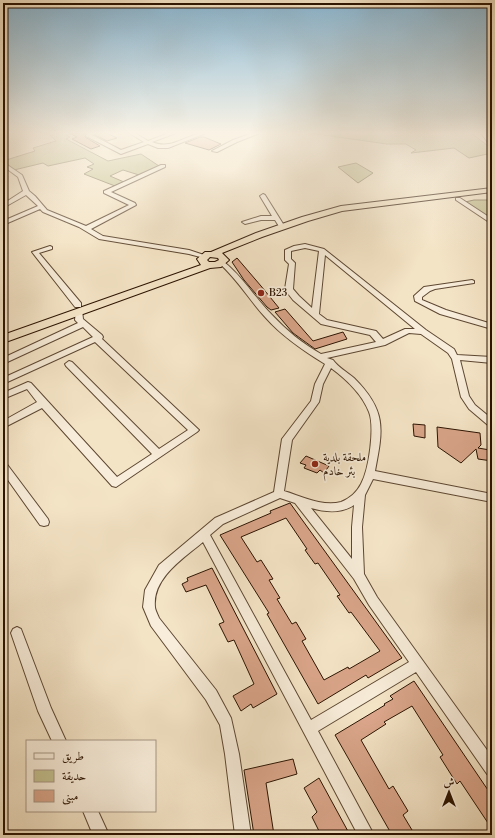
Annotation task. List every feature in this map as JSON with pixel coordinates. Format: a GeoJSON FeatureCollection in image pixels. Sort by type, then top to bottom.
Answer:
{"type":"FeatureCollection","features":[{"type":"Feature","properties":{"kind":"highway"},"geometry":{"type":"LineString","coordinates":[[3,339],[282,227],[341,209],[492,190]]}},
{"type":"Feature","properties":{"kind":"highway"},"geometry":{"type":"LineString","coordinates":[[223,262],[228,256],[245,247],[325,219],[369,210],[492,194]]}},
{"type":"Feature","properties":{"kind":"highway"},"geometry":{"type":"LineString","coordinates":[[461,198],[492,200]]}},
{"type":"Feature","properties":{"kind":"highway"},"geometry":{"type":"LineString","coordinates":[[207,258],[221,256],[223,262]]}},
{"type":"Feature","properties":{"kind":"highway"},"geometry":{"type":"LineString","coordinates":[[3,332],[79,309]]}},
{"type":"Feature","properties":{"kind":"street"},"geometry":{"type":"LineString","coordinates":[[14,172],[20,176],[26,192],[51,215],[86,229],[101,238],[182,250],[207,258]]}},
{"type":"Feature","properties":{"kind":"street"},"geometry":{"type":"LineString","coordinates":[[86,229],[133,205],[106,192],[149,172]]}},
{"type":"Feature","properties":{"kind":"street"},"geometry":{"type":"LineString","coordinates":[[3,206],[26,192]]}},
{"type":"Feature","properties":{"kind":"street"},"geometry":{"type":"LineString","coordinates":[[263,196],[282,227]]}},
{"type":"Feature","properties":{"kind":"street"},"geometry":{"type":"LineString","coordinates":[[461,198],[492,222]]}},
{"type":"Feature","properties":{"kind":"street"},"geometry":{"type":"LineString","coordinates":[[3,222],[40,206]]}},
{"type":"Feature","properties":{"kind":"street"},"geometry":{"type":"LineString","coordinates":[[245,222],[261,218],[277,218]]}},
{"type":"Feature","properties":{"kind":"street"},"geometry":{"type":"LineString","coordinates":[[382,344],[373,333],[324,322],[296,298],[290,290],[292,263],[288,260],[288,250],[308,246],[322,250],[423,332],[446,347],[455,356],[465,396],[472,407],[492,424]]}},
{"type":"Feature","properties":{"kind":"street"},"geometry":{"type":"LineString","coordinates":[[3,381],[99,337],[80,320],[79,309],[35,252],[50,248]]}},
{"type":"Feature","properties":{"kind":"street"},"geometry":{"type":"LineString","coordinates":[[315,314],[322,250]]}},
{"type":"Feature","properties":{"kind":"street"},"geometry":{"type":"LineString","coordinates":[[223,262],[246,287],[257,304],[276,324],[307,349],[330,362],[362,392],[372,408],[376,421],[375,444],[367,485],[349,504],[334,508],[320,506],[298,498],[279,494],[219,521],[163,569],[151,590],[149,608],[155,622],[211,695],[226,723],[232,754],[243,835]]}},
{"type":"Feature","properties":{"kind":"street"},"geometry":{"type":"LineString","coordinates":[[472,282],[427,289],[418,296],[419,301],[443,312],[492,327]]}},
{"type":"Feature","properties":{"kind":"street"},"geometry":{"type":"LineString","coordinates":[[3,361],[84,324]]}},
{"type":"Feature","properties":{"kind":"street"},"geometry":{"type":"LineString","coordinates":[[319,357],[382,344],[408,332],[423,332]]}},
{"type":"Feature","properties":{"kind":"street"},"geometry":{"type":"LineString","coordinates":[[3,396],[28,385],[116,483],[194,430],[96,338]]}},
{"type":"Feature","properties":{"kind":"street"},"geometry":{"type":"LineString","coordinates":[[455,356],[492,360]]}},
{"type":"Feature","properties":{"kind":"street"},"geometry":{"type":"LineString","coordinates":[[279,494],[287,438],[315,402],[319,384],[330,362]]}},
{"type":"Feature","properties":{"kind":"street"},"geometry":{"type":"LineString","coordinates":[[69,364],[158,454]]}},
{"type":"Feature","properties":{"kind":"street"},"geometry":{"type":"LineString","coordinates":[[3,425],[43,403]]}},
{"type":"Feature","properties":{"kind":"street"},"geometry":{"type":"LineString","coordinates":[[3,466],[44,522]]}},
{"type":"Feature","properties":{"kind":"street"},"geometry":{"type":"LineString","coordinates":[[369,474],[492,498]]}},
{"type":"Feature","properties":{"kind":"street"},"geometry":{"type":"LineString","coordinates":[[358,575],[357,527],[360,494]]}},
{"type":"Feature","properties":{"kind":"street"},"geometry":{"type":"LineString","coordinates":[[298,498],[358,575],[373,601],[492,769]]}},
{"type":"Feature","properties":{"kind":"street"},"geometry":{"type":"LineString","coordinates":[[204,534],[366,835]]}},
{"type":"Feature","properties":{"kind":"street"},"geometry":{"type":"LineString","coordinates":[[17,633],[45,711],[59,740]]}},
{"type":"Feature","properties":{"kind":"street"},"geometry":{"type":"LineString","coordinates":[[309,729],[418,664]]}},
{"type":"Feature","properties":{"kind":"street"},"geometry":{"type":"LineString","coordinates":[[90,812],[101,835]]}},
{"type":"Feature","properties":{"kind":"green space"},"geometry":{"type":"Polygon","coordinates":[[[87,172],[118,172],[110,176],[124,182],[115,186],[84,174],[87,172]]]}},
{"type":"Feature","properties":{"kind":"green space"},"geometry":{"type":"Polygon","coordinates":[[[130,172],[145,172],[139,175],[130,172]]]}},
{"type":"Feature","properties":{"kind":"green space"},"geometry":{"type":"Polygon","coordinates":[[[344,172],[373,173],[358,183],[344,172]]]}},
{"type":"Feature","properties":{"kind":"green space"},"geometry":{"type":"Polygon","coordinates":[[[487,200],[492,202],[492,220],[465,202],[487,200]]]}},
{"type":"Feature","properties":{"kind":"building"},"geometry":{"type":"Polygon","coordinates":[[[237,258],[279,308],[271,310],[267,307],[244,280],[232,262],[237,258]]]}},
{"type":"Feature","properties":{"kind":"building"},"geometry":{"type":"Polygon","coordinates":[[[285,309],[313,341],[343,332],[347,339],[315,349],[293,333],[275,312],[285,309]]]}},
{"type":"Feature","properties":{"kind":"building"},"geometry":{"type":"Polygon","coordinates":[[[413,424],[425,425],[425,438],[414,436],[413,424]]]}},
{"type":"Feature","properties":{"kind":"building"},"geometry":{"type":"Polygon","coordinates":[[[437,427],[480,433],[481,445],[478,448],[490,450],[492,461],[478,459],[476,449],[461,463],[438,447],[437,427]]]}},
{"type":"Feature","properties":{"kind":"building"},"geometry":{"type":"Polygon","coordinates":[[[306,456],[329,466],[324,473],[320,470],[317,473],[304,468],[306,465],[300,463],[306,456]]]}},
{"type":"Feature","properties":{"kind":"building"},"geometry":{"type":"Polygon","coordinates":[[[290,503],[402,658],[368,678],[366,675],[318,704],[267,614],[269,613],[220,535],[271,513],[270,511],[290,503]],[[286,518],[241,537],[257,562],[261,560],[273,579],[269,580],[280,598],[277,599],[292,624],[296,622],[306,639],[302,641],[324,680],[348,667],[349,669],[380,651],[351,612],[349,613],[337,596],[340,595],[318,563],[315,564],[305,550],[307,549],[286,518]]]}},
{"type":"Feature","properties":{"kind":"building"},"geometry":{"type":"Polygon","coordinates":[[[212,568],[277,694],[253,708],[251,704],[241,711],[233,696],[254,684],[234,640],[228,642],[219,624],[224,622],[206,585],[186,592],[182,584],[188,581],[187,578],[212,568]]]}},
{"type":"Feature","properties":{"kind":"building"},"geometry":{"type":"Polygon","coordinates":[[[414,681],[492,796],[492,829],[460,781],[457,784],[440,757],[443,755],[412,706],[384,722],[386,724],[361,740],[389,789],[393,786],[408,811],[403,815],[415,835],[392,835],[335,735],[385,705],[384,704],[393,699],[390,696],[414,681]]]}},
{"type":"Feature","properties":{"kind":"building"},"geometry":{"type":"Polygon","coordinates":[[[293,759],[297,774],[266,783],[274,835],[254,835],[244,770],[293,759]]]}},
{"type":"Feature","properties":{"kind":"building"},"geometry":{"type":"Polygon","coordinates":[[[319,778],[350,835],[321,835],[312,817],[317,812],[304,788],[319,778]]]}},
{"type":"Feature","properties":{"kind":"place","name":"B23"},"geometry":{"type":"Point","coordinates":[261,293]}},
{"type":"Feature","properties":{"kind":"place","name":"ملحقة بلدية بئر خادم"},"geometry":{"type":"Point","coordinates":[315,464]}}]}
